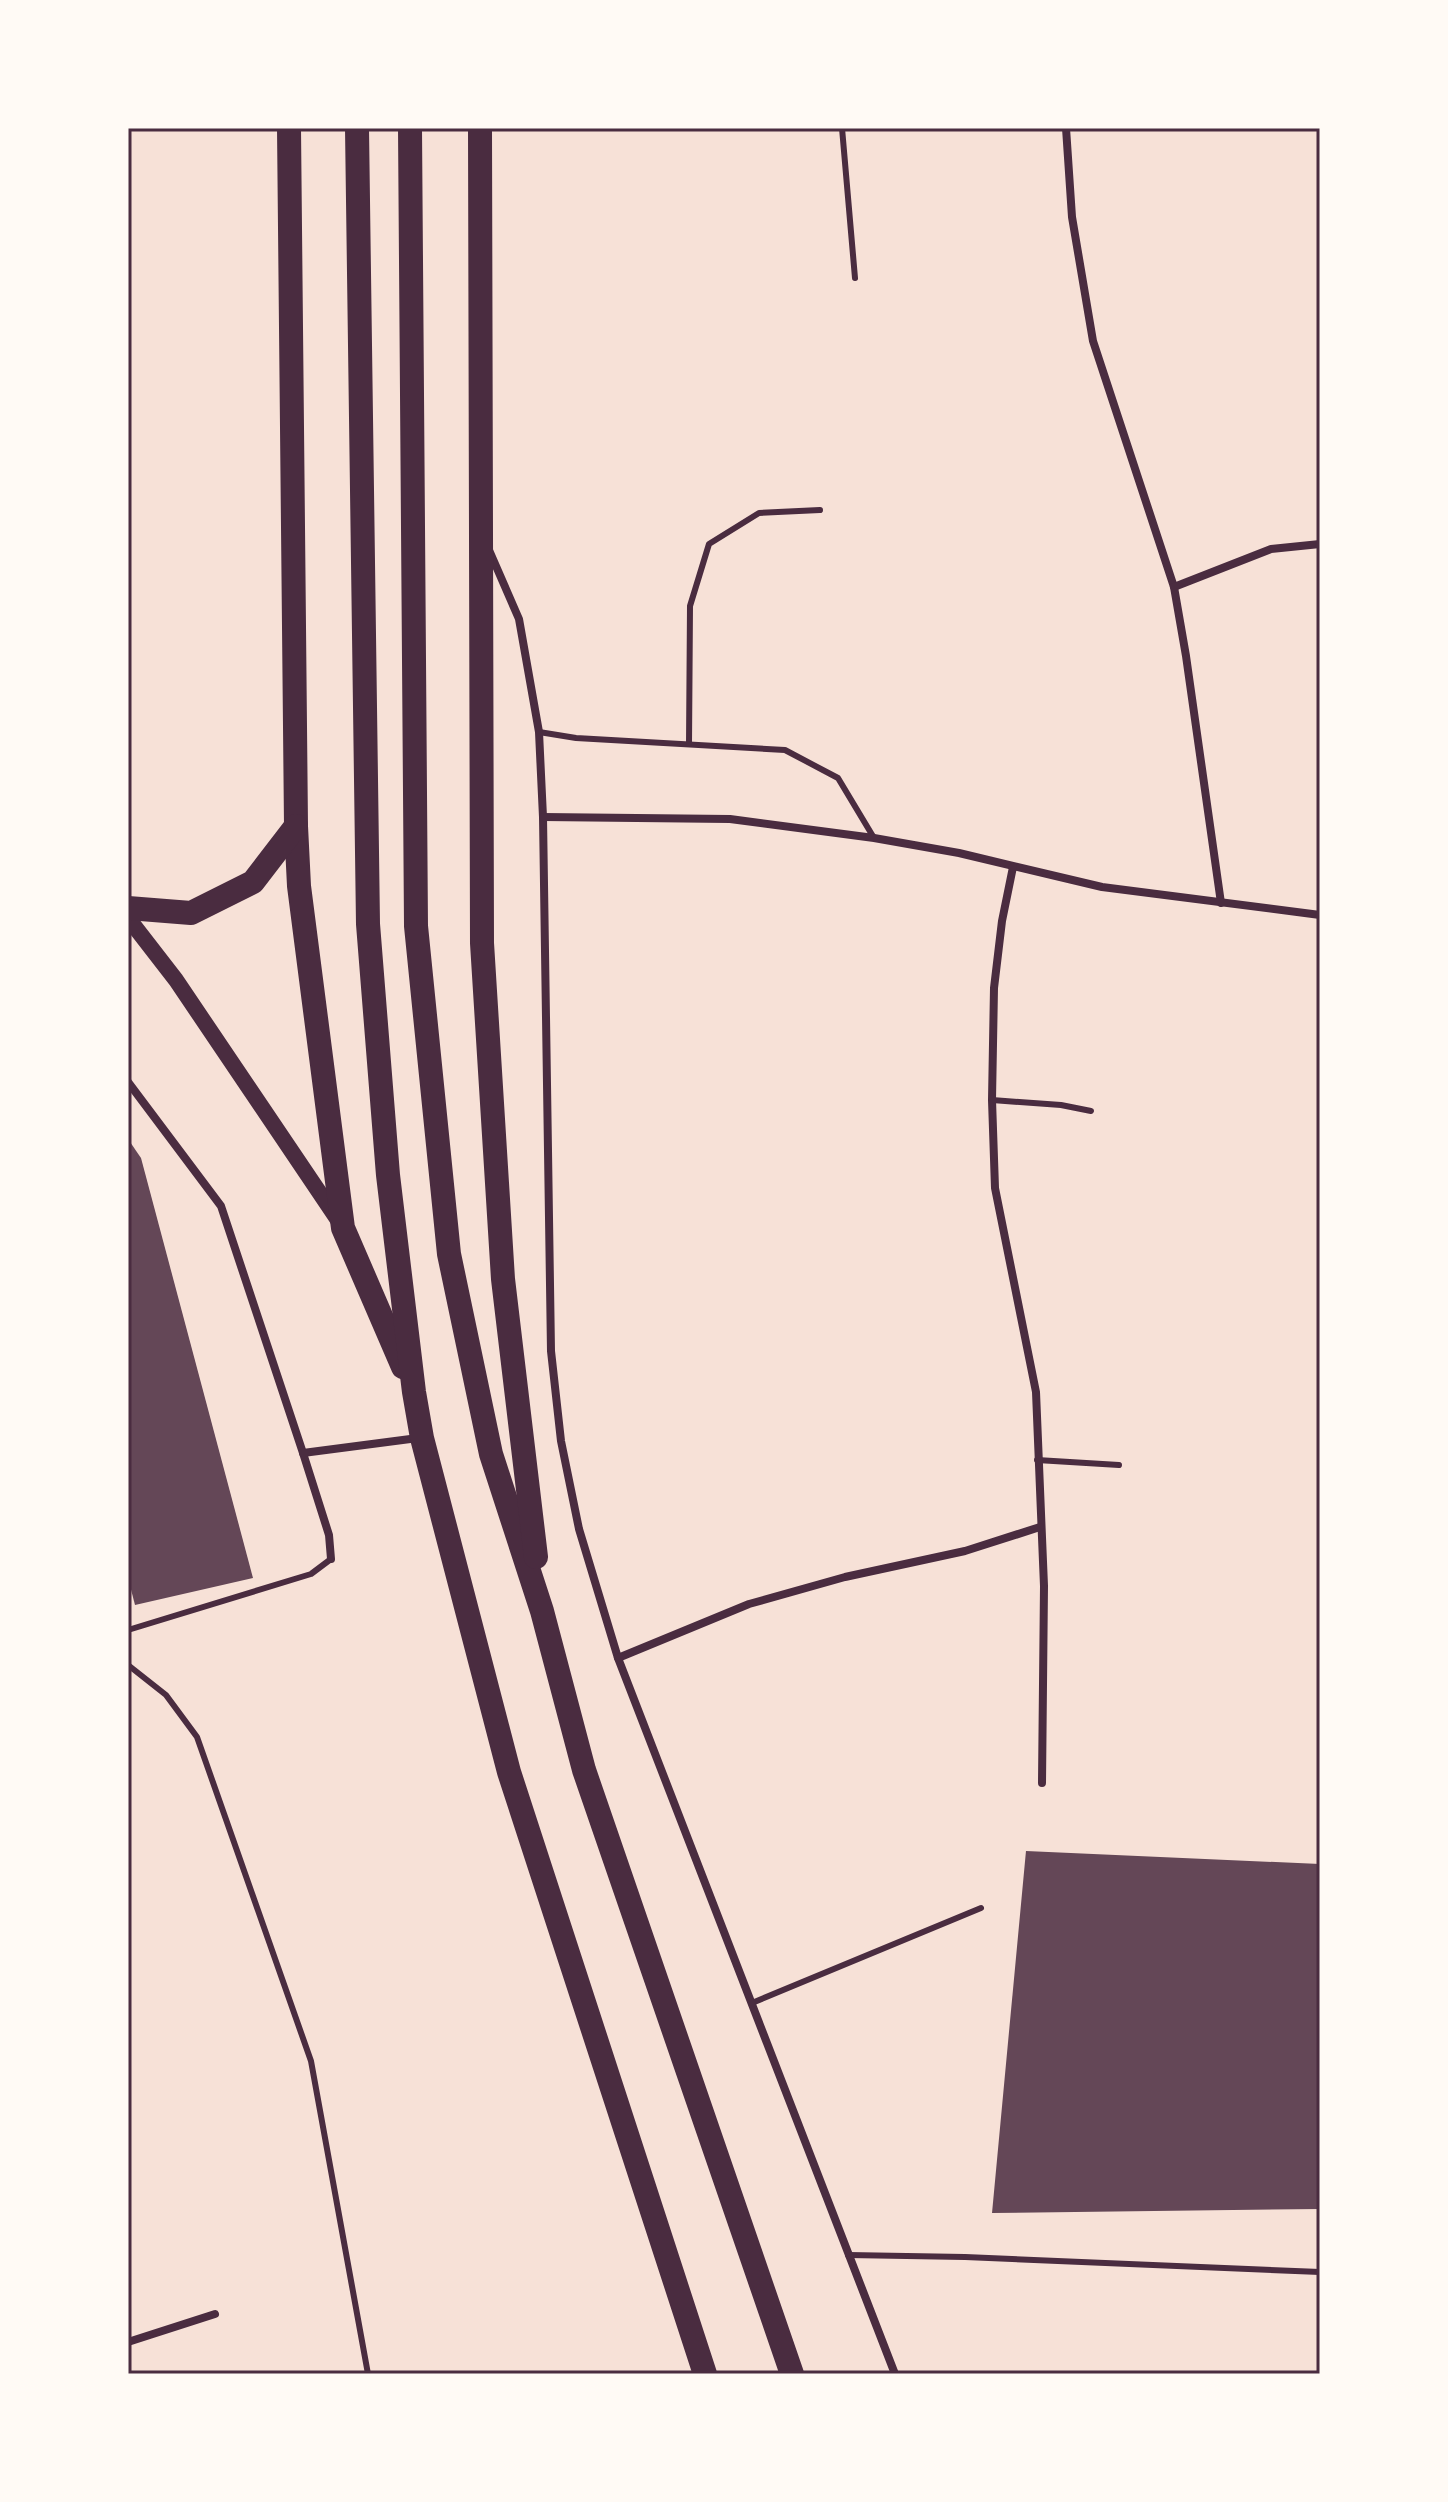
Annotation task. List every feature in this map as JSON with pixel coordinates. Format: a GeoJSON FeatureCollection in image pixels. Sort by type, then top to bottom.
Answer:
{"type":"FeatureCollection","features":[{"type":"Feature","properties":{"kind":"highway"},"geometry":{"type":"LineString","coordinates":[[289,128],[299,886],[343,1228],[414,1392]]}},
{"type":"Feature","properties":{"kind":"highway"},"geometry":{"type":"LineString","coordinates":[[357,128],[368,924],[388,1175],[414,1392],[422,1438],[509,1772],[705,2374]]}},
{"type":"Feature","properties":{"kind":"highway"},"geometry":{"type":"LineString","coordinates":[[410,128],[416,926],[449,1254],[491,1454],[542,1611],[584,1770],[792,2374]]}},
{"type":"Feature","properties":{"kind":"highway"},"geometry":{"type":"LineString","coordinates":[[480,128],[482,943],[503,1279],[542,1611]]}},
{"type":"Feature","properties":{"kind":"highway"},"geometry":{"type":"LineString","coordinates":[[128,908],[191,913],[253,882],[296,826]]}},
{"type":"Feature","properties":{"kind":"main road"},"geometry":{"type":"LineString","coordinates":[[128,918],[176,980],[343,1228]]}},
{"type":"Feature","properties":{"kind":"street"},"geometry":{"type":"LineString","coordinates":[[1066,128],[1072,217],[1093,341],[1174,587],[1221,903]]}},
{"type":"Feature","properties":{"kind":"street"},"geometry":{"type":"LineString","coordinates":[[480,530],[519,619],[539,732],[551,1351],[561,1441],[579,1529],[618,1658],[895,2374]]}},
{"type":"Feature","properties":{"kind":"street"},"geometry":{"type":"LineString","coordinates":[[1174,587],[1271,549],[1320,544]]}},
{"type":"Feature","properties":{"kind":"street"},"geometry":{"type":"LineString","coordinates":[[543,817],[730,819],[959,853],[1102,887],[1320,915]]}},
{"type":"Feature","properties":{"kind":"street"},"geometry":{"type":"LineString","coordinates":[[1013,867],[1002,921],[994,988],[992,1100],[995,1188],[1036,1392],[1044,1586],[1042,1783]]}},
{"type":"Feature","properties":{"kind":"street"},"geometry":{"type":"LineString","coordinates":[[128,1082],[221,1206],[329,1535],[331,1559]]}},
{"type":"Feature","properties":{"kind":"street"},"geometry":{"type":"LineString","coordinates":[[303,1453],[422,1438]]}},
{"type":"Feature","properties":{"kind":"street"},"geometry":{"type":"LineString","coordinates":[[618,1658],[749,1604],[845,1577],[965,1551],[1040,1527]]}},
{"type":"Feature","properties":{"kind":"street"},"geometry":{"type":"LineString","coordinates":[[128,2342],[215,2314]]}},
{"type":"Feature","properties":{"kind":"lane"},"geometry":{"type":"LineString","coordinates":[[842,128],[855,278]]}},
{"type":"Feature","properties":{"kind":"lane"},"geometry":{"type":"LineString","coordinates":[[689,744],[690,606],[709,544],[759,513],[820,510]]}},
{"type":"Feature","properties":{"kind":"lane"},"geometry":{"type":"LineString","coordinates":[[539,732],[576,738],[785,750],[838,778],[874,838]]}},
{"type":"Feature","properties":{"kind":"lane"},"geometry":{"type":"LineString","coordinates":[[992,1100],[1061,1105],[1091,1111]]}},
{"type":"Feature","properties":{"kind":"lane"},"geometry":{"type":"LineString","coordinates":[[1037,1460],[1119,1465]]}},
{"type":"Feature","properties":{"kind":"lane"},"geometry":{"type":"LineString","coordinates":[[128,1630],[311,1574],[331,1559]]}},
{"type":"Feature","properties":{"kind":"lane"},"geometry":{"type":"LineString","coordinates":[[128,1665],[166,1695],[197,1737],[277,1969],[296,2012],[311,2061],[368,2374]]}},
{"type":"Feature","properties":{"kind":"lane"},"geometry":{"type":"LineString","coordinates":[[752,2003],[981,1908]]}},
{"type":"Feature","properties":{"kind":"lane"},"geometry":{"type":"LineString","coordinates":[[848,2255],[1320,2272]]}},
{"type":"Feature","properties":{"kind":"building"},"geometry":{"type":"Polygon","coordinates":[[[128,1139],[141,1158],[253,1578],[135,1605],[128,1578],[128,1139]]]}},
{"type":"Feature","properties":{"kind":"building"},"geometry":{"type":"Polygon","coordinates":[[[1026,1851],[1320,1864],[1320,2209],[992,2213],[1026,1851]]]}}]}
